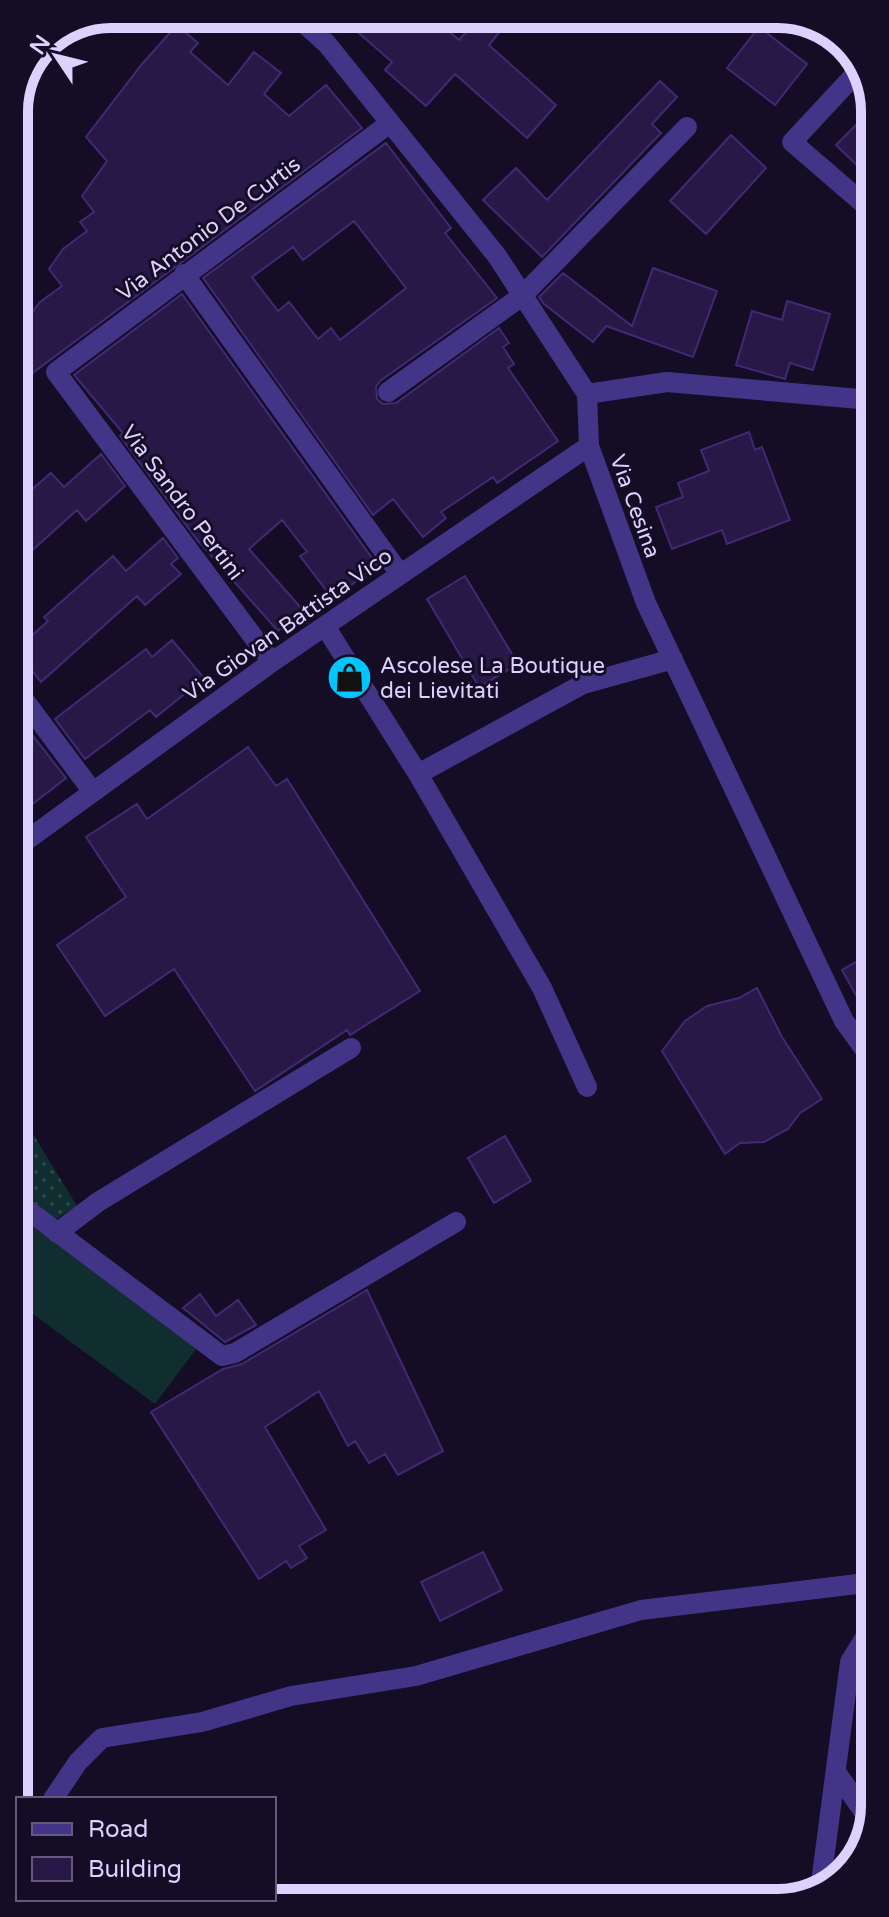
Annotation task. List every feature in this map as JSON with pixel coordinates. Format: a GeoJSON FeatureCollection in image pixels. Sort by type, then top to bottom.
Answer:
{"type":"FeatureCollection","features":[{"type":"Feature","properties":{"kind":"street"},"geometry":{"type":"LineString","coordinates":[[309,28],[327,44],[497,256],[587,394],[667,382],[861,399]]}},
{"type":"Feature","properties":{"kind":"street"},"geometry":{"type":"LineString","coordinates":[[853,76],[792,142],[861,202]]}},
{"type":"Feature","properties":{"kind":"street","name":"Via Antonio De Curtis"},"geometry":{"type":"LineString","coordinates":[[56,372],[390,123]]}},
{"type":"Feature","properties":{"kind":"street"},"geometry":{"type":"LineString","coordinates":[[388,392],[522,296],[687,127]]}},
{"type":"Feature","properties":{"kind":"street"},"geometry":{"type":"LineString","coordinates":[[184,274],[400,574]]}},
{"type":"Feature","properties":{"kind":"street","name":"Via Sandro Pertini"},"geometry":{"type":"LineString","coordinates":[[56,372],[272,662]]}},
{"type":"Feature","properties":{"kind":"street","name":"Via Cesina"},"geometry":{"type":"LineString","coordinates":[[587,394],[589,446],[646,603],[844,1021],[861,1044]]}},
{"type":"Feature","properties":{"kind":"street","name":"Via Giovan Battista Vico"},"geometry":{"type":"LineString","coordinates":[[28,839],[272,662],[589,446]]}},
{"type":"Feature","properties":{"kind":"street"},"geometry":{"type":"LineString","coordinates":[[325,626],[418,774],[542,988],[587,1087]]}},
{"type":"Feature","properties":{"kind":"street"},"geometry":{"type":"LineString","coordinates":[[418,774],[583,684],[673,659]]}},
{"type":"Feature","properties":{"kind":"street"},"geometry":{"type":"LineString","coordinates":[[28,705],[93,792]]}},
{"type":"Feature","properties":{"kind":"street"},"geometry":{"type":"LineString","coordinates":[[57,1233],[98,1202],[351,1048]]}},
{"type":"Feature","properties":{"kind":"street"},"geometry":{"type":"LineString","coordinates":[[28,1211],[222,1356],[235,1353],[456,1222]]}},
{"type":"Feature","properties":{"kind":"street"},"geometry":{"type":"LineString","coordinates":[[54,1797],[78,1762],[102,1738],[202,1722],[291,1696],[416,1676],[641,1610],[861,1584]]}},
{"type":"Feature","properties":{"kind":"street"},"geometry":{"type":"LineString","coordinates":[[822,1876],[850,1662],[861,1644]]}},
{"type":"Feature","properties":{"kind":"street"},"geometry":{"type":"LineString","coordinates":[[836,1772],[861,1808]]}},
{"type":"Feature","properties":{"kind":"green space"},"geometry":{"type":"Polygon","coordinates":[[[28,1126],[77,1206],[53,1221],[28,1201],[28,1126]]]}},
{"type":"Feature","properties":{"kind":"green space"},"geometry":{"type":"Polygon","coordinates":[[[28,1223],[197,1348],[155,1404],[28,1310],[28,1223]]]}},
{"type":"Feature","properties":{"kind":"building"},"geometry":{"type":"Polygon","coordinates":[[[174,28],[180,28],[198,43],[190,52],[228,85],[254,52],[281,73],[264,94],[289,116],[326,85],[362,128],[34,372],[28,381],[28,318],[40,302],[62,286],[49,269],[63,249],[87,231],[80,222],[94,212],[82,196],[107,161],[86,137],[142,64],[174,28]]]}},
{"type":"Feature","properties":{"kind":"building"},"geometry":{"type":"Polygon","coordinates":[[[353,28],[445,28],[459,40],[470,28],[503,28],[489,45],[556,105],[527,138],[455,74],[426,106],[385,70],[392,62],[353,28]]]}},
{"type":"Feature","properties":{"kind":"building"},"geometry":{"type":"Polygon","coordinates":[[[758,28],[807,64],[775,105],[727,68],[758,28]]]}},
{"type":"Feature","properties":{"kind":"building"},"geometry":{"type":"Polygon","coordinates":[[[660,81],[677,97],[652,124],[661,133],[542,257],[483,200],[516,168],[547,200],[660,81]]]}},
{"type":"Feature","properties":{"kind":"building"},"geometry":{"type":"Polygon","coordinates":[[[861,120],[861,169],[836,145],[861,120]]]}},
{"type":"Feature","properties":{"kind":"building"},"geometry":{"type":"Polygon","coordinates":[[[731,135],[766,168],[706,234],[670,201],[731,135]]]}},
{"type":"Feature","properties":{"kind":"building"},"geometry":{"type":"Polygon","coordinates":[[[386,143],[451,228],[445,233],[497,298],[380,381],[376,387],[377,399],[383,404],[396,403],[499,328],[509,343],[503,347],[514,364],[508,368],[558,441],[497,483],[493,477],[441,512],[446,518],[423,537],[393,499],[373,515],[203,278],[386,143]],[[354,221],[303,260],[293,247],[252,277],[278,311],[289,302],[318,339],[331,328],[340,340],[406,288],[354,221]]]}},
{"type":"Feature","properties":{"kind":"building"},"geometry":{"type":"Polygon","coordinates":[[[653,268],[717,291],[693,357],[606,326],[593,342],[539,297],[563,273],[632,326],[653,268]]]}},
{"type":"Feature","properties":{"kind":"building"},"geometry":{"type":"Polygon","coordinates":[[[182,294],[377,565],[333,599],[300,556],[307,552],[282,520],[249,549],[302,609],[278,631],[198,541],[120,436],[123,433],[74,375],[182,294]]]}},
{"type":"Feature","properties":{"kind":"building"},"geometry":{"type":"Polygon","coordinates":[[[787,301],[830,314],[813,370],[790,363],[785,379],[736,365],[752,311],[782,320],[787,301]]]}},
{"type":"Feature","properties":{"kind":"building"},"geometry":{"type":"Polygon","coordinates":[[[749,432],[755,450],[762,447],[790,520],[727,544],[722,530],[672,549],[656,507],[683,497],[678,483],[709,471],[701,450],[749,432]]]}},
{"type":"Feature","properties":{"kind":"building"},"geometry":{"type":"Polygon","coordinates":[[[101,454],[125,486],[86,521],[77,510],[28,554],[28,493],[51,473],[64,487],[101,454]]]}},
{"type":"Feature","properties":{"kind":"building"},"geometry":{"type":"Polygon","coordinates":[[[163,538],[178,558],[171,564],[181,574],[145,605],[137,596],[41,682],[28,665],[28,639],[48,621],[44,617],[113,556],[126,571],[163,538]]]}},
{"type":"Feature","properties":{"kind":"building"},"geometry":{"type":"Polygon","coordinates":[[[465,576],[518,664],[479,687],[427,599],[465,576]]]}},
{"type":"Feature","properties":{"kind":"building"},"geometry":{"type":"Polygon","coordinates":[[[172,640],[204,678],[156,717],[150,710],[85,759],[55,719],[146,649],[152,657],[172,640]]]}},
{"type":"Feature","properties":{"kind":"building"},"geometry":{"type":"Polygon","coordinates":[[[28,729],[66,778],[28,808],[28,729]]]}},
{"type":"Feature","properties":{"kind":"building"},"geometry":{"type":"Polygon","coordinates":[[[248,747],[276,786],[287,779],[420,991],[350,1035],[347,1030],[255,1091],[174,969],[105,1016],[57,945],[126,897],[86,837],[137,804],[147,819],[248,747]]]}},
{"type":"Feature","properties":{"kind":"building"},"geometry":{"type":"Polygon","coordinates":[[[861,959],[861,997],[858,999],[842,970],[861,959]]]}},
{"type":"Feature","properties":{"kind":"building"},"geometry":{"type":"Polygon","coordinates":[[[757,988],[782,1037],[822,1099],[800,1113],[788,1129],[764,1142],[740,1143],[725,1154],[662,1051],[685,1021],[707,1006],[739,998],[757,988]]]}},
{"type":"Feature","properties":{"kind":"building"},"geometry":{"type":"Polygon","coordinates":[[[505,1136],[531,1181],[494,1203],[468,1158],[505,1136]]]}},
{"type":"Feature","properties":{"kind":"building"},"geometry":{"type":"Polygon","coordinates":[[[367,1290],[443,1451],[398,1475],[385,1454],[369,1463],[355,1441],[348,1446],[319,1391],[265,1427],[326,1530],[299,1546],[307,1558],[291,1568],[286,1561],[259,1579],[151,1412],[223,1369],[242,1364],[367,1290]]]}},
{"type":"Feature","properties":{"kind":"building"},"geometry":{"type":"Polygon","coordinates":[[[200,1294],[216,1316],[238,1300],[256,1325],[225,1342],[183,1308],[200,1294]]]}},
{"type":"Feature","properties":{"kind":"building"},"geometry":{"type":"Polygon","coordinates":[[[483,1552],[502,1590],[440,1621],[421,1582],[483,1552]]]}},
{"type":"Feature","properties":{"kind":"place","name":"Ascolese La Boutique dei Lievitati"},"geometry":{"type":"Point","coordinates":[349,678]}}]}
